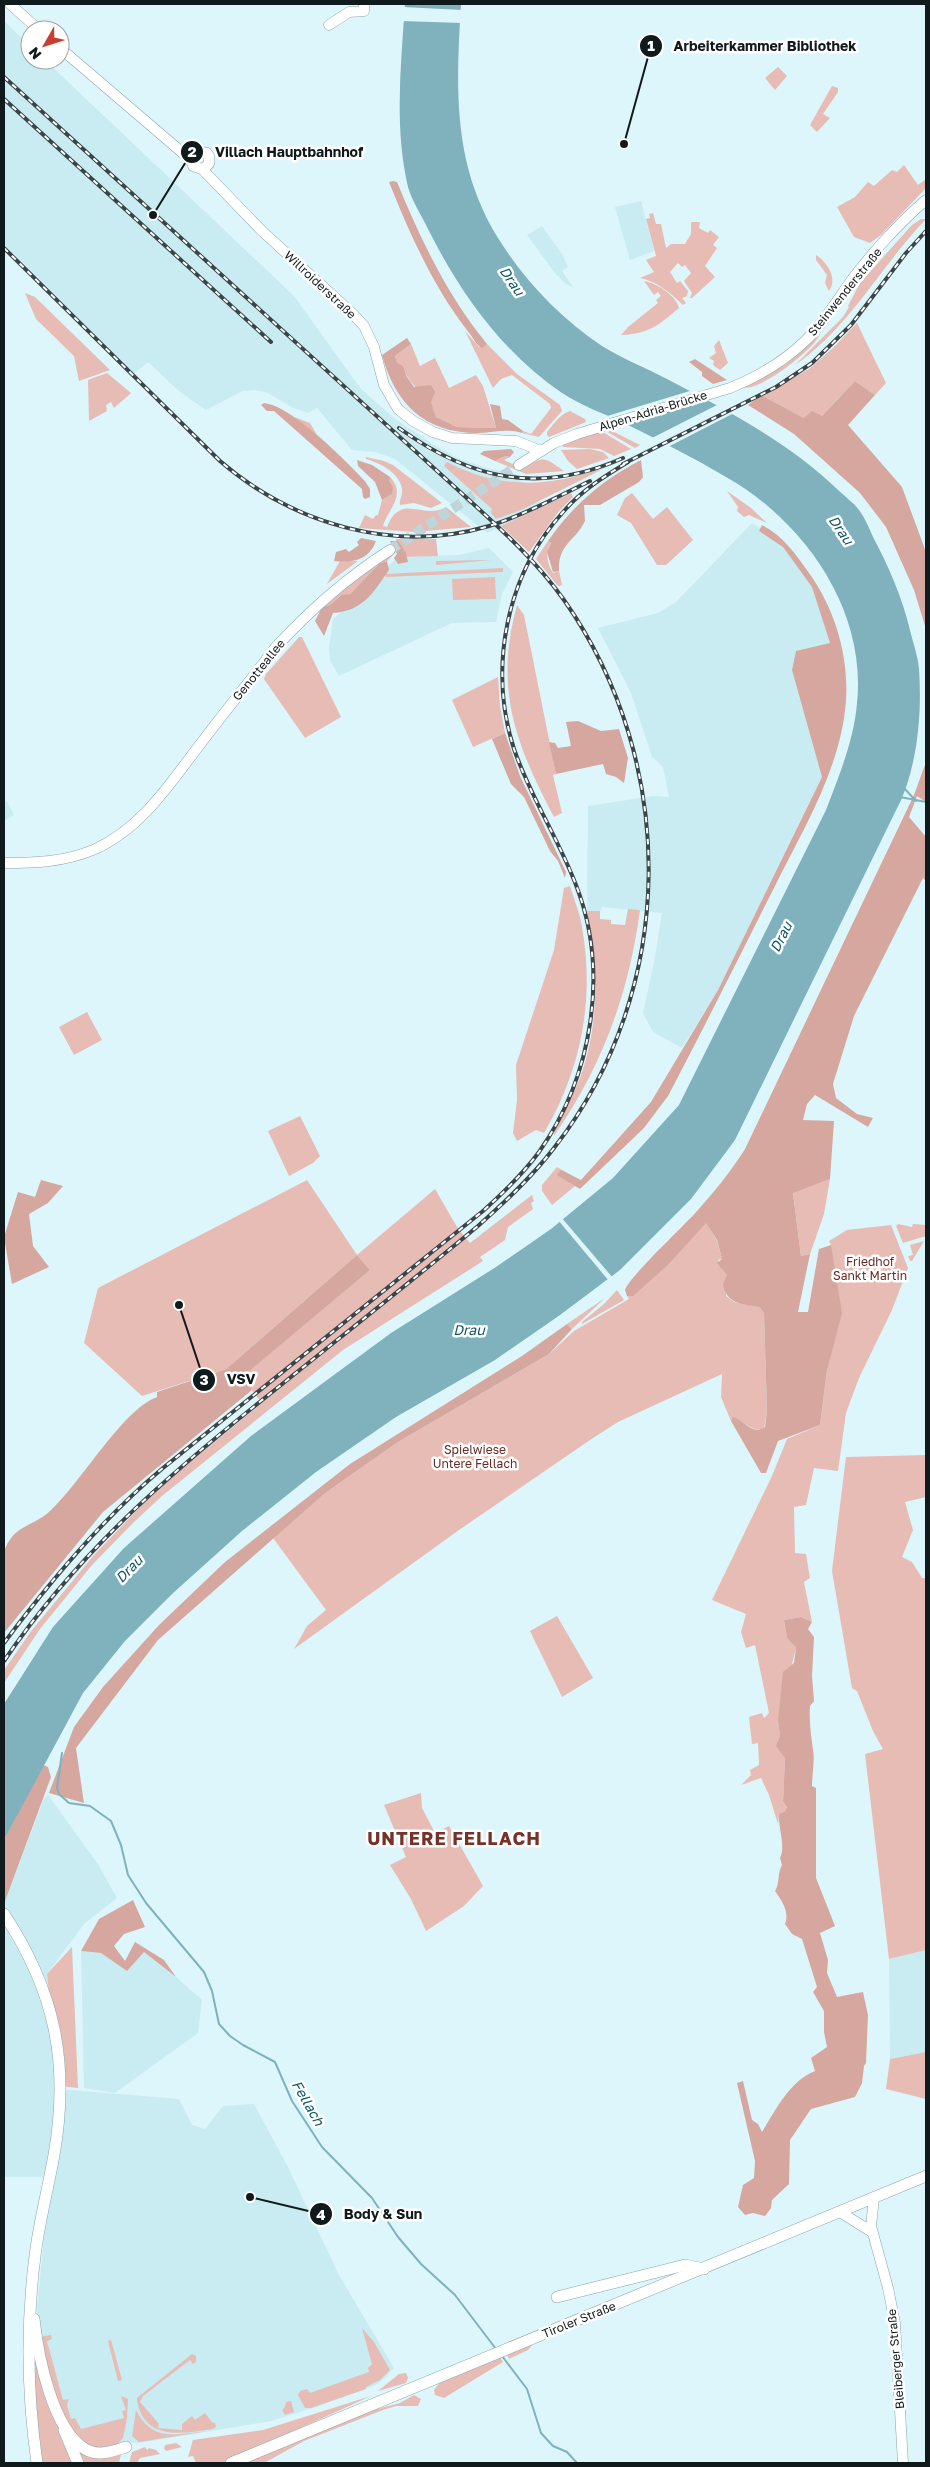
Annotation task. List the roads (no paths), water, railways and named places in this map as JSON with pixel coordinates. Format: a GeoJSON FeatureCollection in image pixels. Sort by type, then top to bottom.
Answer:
{"type":"FeatureCollection","features":[{"type":"Feature","properties":{"kind":"main road"},"geometry":{"type":"LineString","coordinates":[[10,4],[28,20]]}},
{"type":"Feature","properties":{"kind":"main road"},"geometry":{"type":"LineString","coordinates":[[329,24],[349,12],[364,7]]}},
{"type":"Feature","properties":{"kind":"main road"},"geometry":{"type":"LineString","coordinates":[[70,57],[134,114],[191,160],[196,168],[202,169],[207,166],[210,160],[207,153],[197,151],[191,160]]}},
{"type":"Feature","properties":{"kind":"main road","name":"Willroiderstraße"},"geometry":{"type":"LineString","coordinates":[[202,169],[252,221],[364,326],[375,349],[384,385],[398,408],[413,421],[433,432],[452,438],[516,441],[541,451]]}},
{"type":"Feature","properties":{"kind":"main road","name":"Steinwenderstraße"},"geometry":{"type":"LineString","coordinates":[[730,388],[752,379],[803,343],[821,324],[852,280],[909,216],[926,200]]}},
{"type":"Feature","properties":{"kind":"main road","name":"Alpen-Adria-Brücke"},"geometry":{"type":"LineString","coordinates":[[541,451],[577,434],[730,388]]}},
{"type":"Feature","properties":{"kind":"main road"},"geometry":{"type":"LineString","coordinates":[[519,465],[541,451]]}},
{"type":"Feature","properties":{"kind":"main road","name":"Genotteallee"},"geometry":{"type":"LineString","coordinates":[[4,864],[58,860],[94,849],[118,836],[148,809],[170,785],[275,648],[294,627],[334,589],[390,550]]}},
{"type":"Feature","properties":{"kind":"main road"},"geometry":{"type":"LineString","coordinates":[[4,1914],[29,1956],[42,1984],[55,2030],[60,2070],[60,2107],[32,2283],[28,2368],[36,2459]]}},
{"type":"Feature","properties":{"kind":"main road","name":"Tiroler Straße"},"geometry":{"type":"LineString","coordinates":[[231,2463],[926,2176]]}},
{"type":"Feature","properties":{"kind":"main road","name":"Bleiberger Straße"},"geometry":{"type":"LineString","coordinates":[[874,2198],[870,2220],[888,2288],[894,2323],[903,2463]]}},
{"type":"Feature","properties":{"kind":"main road"},"geometry":{"type":"LineString","coordinates":[[840,2212],[872,2232]]}},
{"type":"Feature","properties":{"kind":"main road"},"geometry":{"type":"LineString","coordinates":[[558,2297],[685,2265],[704,2269]]}},
{"type":"Feature","properties":{"kind":"main road"},"geometry":{"type":"LineString","coordinates":[[32,2283],[35,2300],[36,2337],[41,2361],[62,2425],[78,2463]]}},
{"type":"Feature","properties":{"kind":"main road"},"geometry":{"type":"LineString","coordinates":[[62,2425],[85,2449],[95,2453],[104,2453],[126,2447]]}},
{"type":"Feature","properties":{"kind":"water","name":"Drau"},"geometry":{"type":"Polygon","coordinates":[[[405,4],[461,4],[458,95],[460,124],[472,182],[483,210],[498,238],[531,283],[557,311],[602,346],[710,402],[777,441],[818,472],[857,507],[861,513],[895,582],[918,659],[920,701],[918,735],[912,767],[902,798],[735,1140],[691,1199],[620,1270],[495,1360],[396,1417],[316,1472],[242,1531],[172,1594],[125,1641],[83,1693],[4,1840],[4,1704],[53,1627],[124,1548],[251,1436],[391,1333],[496,1267],[551,1229],[613,1178],[679,1105],[826,810],[853,731],[857,703],[857,668],[852,635],[841,602],[824,572],[804,543],[781,518],[754,496],[726,477],[648,435],[576,401],[540,377],[520,359],[484,320],[454,276],[440,253],[408,187],[401,142],[400,119],[405,4]]]}},
{"type":"Feature","properties":{"kind":"waterway"},"geometry":{"type":"LineString","coordinates":[[904,788],[916,801]]}},
{"type":"Feature","properties":{"kind":"waterway"},"geometry":{"type":"LineString","coordinates":[[900,797],[926,802]]}},
{"type":"Feature","properties":{"kind":"waterway","name":"Fellach"},"geometry":{"type":"LineString","coordinates":[[62,1753],[57,1788],[59,1794],[69,1803],[90,1806],[111,1821],[121,1845],[128,1875],[146,1903],[204,1972],[212,1991],[219,2024],[230,2036],[243,2045],[275,2062],[292,2101],[322,2147],[372,2198],[398,2237],[421,2264],[455,2295],[496,2349]]}},
{"type":"Feature","properties":{"kind":"waterway","name":"Fellach"},"geometry":{"type":"LineString","coordinates":[[502,2356],[527,2389],[541,2433],[553,2446],[567,2452],[577,2463]]}},
{"type":"Feature","properties":{"kind":"tunnel"},"geometry":{"type":"LineString","coordinates":[[390,550],[519,465]]}},
{"type":"Feature","properties":{"kind":"railway"},"geometry":{"type":"LineString","coordinates":[[4,77],[494,523],[519,547],[554,586],[602,664],[628,732],[644,804],[649,876],[642,948],[624,1018],[595,1086],[546,1159],[518,1189],[478,1226],[242,1416],[167,1479],[98,1546],[65,1582],[4,1661]]}},
{"type":"Feature","properties":{"kind":"railway"},"geometry":{"type":"LineString","coordinates":[[4,99],[271,342]]}},
{"type":"Feature","properties":{"kind":"railway"},"geometry":{"type":"LineString","coordinates":[[623,464],[776,387],[812,363],[851,325],[906,253],[926,231]]}},
{"type":"Feature","properties":{"kind":"railway"},"geometry":{"type":"LineString","coordinates":[[4,248],[220,461],[249,483],[279,502],[312,517],[346,528],[381,534],[417,537],[453,534],[489,526],[515,517],[590,481]]}},
{"type":"Feature","properties":{"kind":"railway"},"geometry":{"type":"LineString","coordinates":[[399,428],[426,446],[453,460],[480,470],[507,476],[535,478],[563,476],[592,469],[623,458]]}},
{"type":"Feature","properties":{"kind":"railway"},"geometry":{"type":"LineString","coordinates":[[4,1643],[40,1596],[79,1551],[141,1487],[483,1211],[526,1168],[539,1152],[557,1123],[572,1091],[583,1058],[590,1023],[593,988],[592,953],[586,918],[576,885],[514,749],[506,718],[503,655],[508,623],[516,593],[528,563],[544,536],[578,496],[628,462]]}},
{"type":"Feature","properties":{"kind":"place","name":"Arbeiterkammer Bibliothek"},"geometry":{"type":"Point","coordinates":[624,144]}},
{"type":"Feature","properties":{"kind":"place","name":"Villach Hauptbahnhof"},"geometry":{"type":"Point","coordinates":[153,215]}},
{"type":"Feature","properties":{"kind":"place","name":"VSV"},"geometry":{"type":"Point","coordinates":[179,1305]}},
{"type":"Feature","properties":{"kind":"place","name":"Body & Sun"},"geometry":{"type":"Point","coordinates":[250,2197]}},
{"type":"Feature","properties":{"kind":"district","name":"UNTERE FELLACH"},"geometry":{"type":"Point","coordinates":[454,1839]}},
{"type":"Feature","properties":{"kind":"park label","name":"Friedhof Sankt Martin"},"geometry":{"type":"Point","coordinates":[870,1269]}},
{"type":"Feature","properties":{"kind":"park label","name":"Spielwiese Untere Fellach"},"geometry":{"type":"Point","coordinates":[475,1457]}}]}
